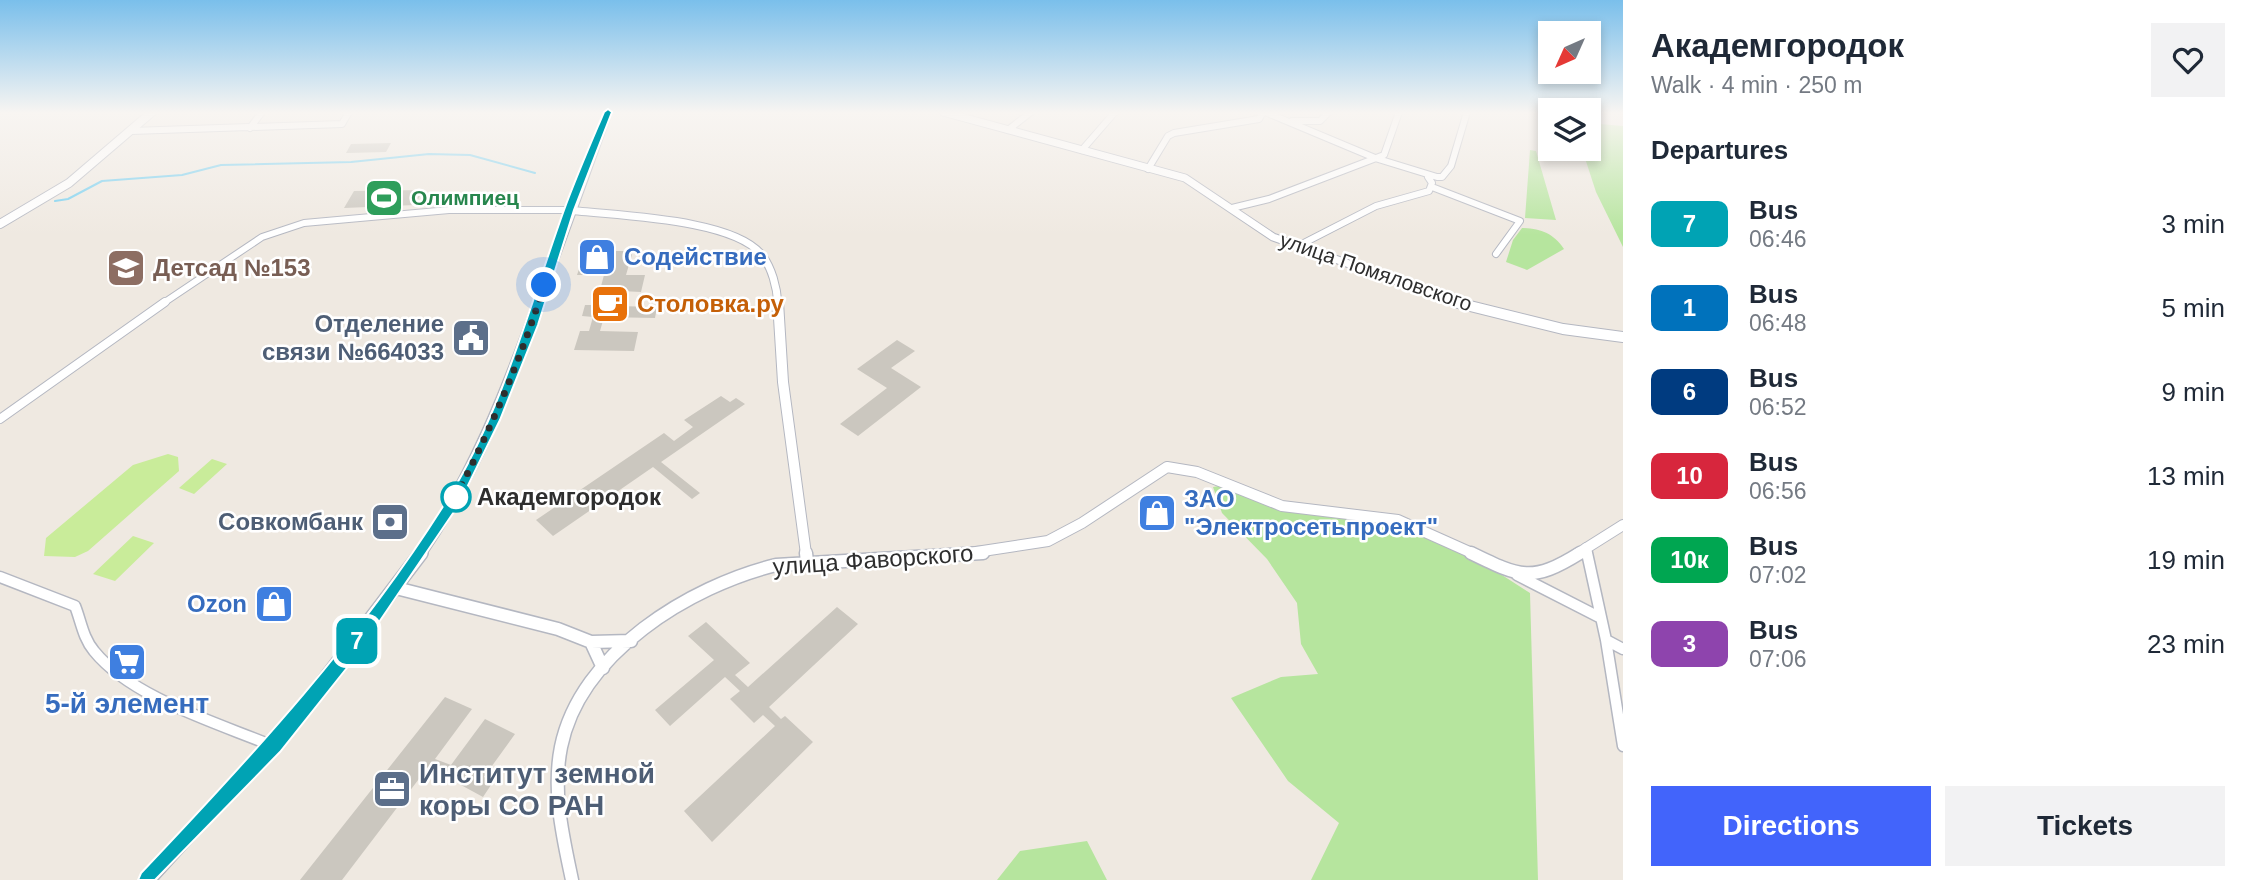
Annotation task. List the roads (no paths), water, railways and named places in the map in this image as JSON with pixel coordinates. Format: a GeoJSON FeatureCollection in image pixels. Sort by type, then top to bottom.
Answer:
{"type":"FeatureCollection","features":[{"type":"Feature","properties":{"kind":"main road"},"geometry":{"type":"LineString","coordinates":[[0,224],[69,183],[105,153]]}},
{"type":"Feature","properties":{"kind":"main road"},"geometry":{"type":"LineString","coordinates":[[148,880],[273,746],[348,654],[453,502],[489,431],[532,325],[569,210],[592,153]]}},
{"type":"Feature","properties":{"kind":"street","name":"улица Помяловского"},"geometry":{"type":"LineString","coordinates":[[1093,153],[1189,180],[1273,237],[1440,299],[1563,329],[1623,337]]}},
{"type":"Feature","properties":{"kind":"street"},"geometry":{"type":"LineString","coordinates":[[1148,169],[1158,153]]}},
{"type":"Feature","properties":{"kind":"street"},"geometry":{"type":"LineString","coordinates":[[1363,153],[1428,177],[1442,177],[1451,166],[1455,153]]}},
{"type":"Feature","properties":{"kind":"street"},"geometry":{"type":"LineString","coordinates":[[1232,208],[1269,199],[1382,153]]}},
{"type":"Feature","properties":{"kind":"street"},"geometry":{"type":"LineString","coordinates":[[1428,177],[1432,187],[1520,221],[1496,254]]}},
{"type":"Feature","properties":{"kind":"street"},"geometry":{"type":"LineString","coordinates":[[1298,246],[1376,206],[1425,192],[1432,187]]}},
{"type":"Feature","properties":{"kind":"street"},"geometry":{"type":"LineString","coordinates":[[0,418],[258,239],[281,228],[324,220],[469,208],[569,210],[709,227],[738,237],[761,254],[777,288],[782,374],[807,562]]}},
{"type":"Feature","properties":{"kind":"street","name":"улица Фаворского"},"geometry":{"type":"LineString","coordinates":[[572,880],[560,827],[557,782],[562,744],[573,711],[603,668],[631,641],[690,598],[744,572],[807,562],[963,555],[1037,545],[1167,467],[1219,479],[1283,506],[1382,515],[1440,536],[1516,575]]}},
{"type":"Feature","properties":{"kind":"street"},"geometry":{"type":"LineString","coordinates":[[1516,575],[1544,573],[1623,525]]}},
{"type":"Feature","properties":{"kind":"street"},"geometry":{"type":"LineString","coordinates":[[1586,547],[1606,640],[1623,746]]}},
{"type":"Feature","properties":{"kind":"street"},"geometry":{"type":"LineString","coordinates":[[1516,575],[1601,618]]}},
{"type":"Feature","properties":{"kind":"street"},"geometry":{"type":"LineString","coordinates":[[0,577],[75,606],[78,622],[94,652],[141,686],[273,746]]}},
{"type":"Feature","properties":{"kind":"street"},"geometry":{"type":"LineString","coordinates":[[396,588],[558,629],[591,642],[631,641]]}},
{"type":"Feature","properties":{"kind":"street"},"geometry":{"type":"LineString","coordinates":[[1606,640],[1623,649]]}},
{"type":"Feature","properties":{"kind":"street"},"geometry":{"type":"LineString","coordinates":[[591,642],[603,668]]}},
{"type":"Feature","properties":{"kind":"waterway"},"geometry":{"type":"LineString","coordinates":[[55,201],[68,199],[102,181],[182,175],[221,165],[351,162],[429,154],[470,155],[535,173]]}},
{"type":"Feature","properties":{"kind":"place","name":"Олимпиец"},"geometry":{"type":"Point","coordinates":[384,198]}},
{"type":"Feature","properties":{"kind":"place","name":"Содействие"},"geometry":{"type":"Point","coordinates":[597,257]}},
{"type":"Feature","properties":{"kind":"place","name":"Детсад №153"},"geometry":{"type":"Point","coordinates":[126,268]}},
{"type":"Feature","properties":{"kind":"place","name":"Столовка.ру"},"geometry":{"type":"Point","coordinates":[610,304]}},
{"type":"Feature","properties":{"kind":"place","name":"Отделение связи №664033"},"geometry":{"type":"Point","coordinates":[471,338]}},
{"type":"Feature","properties":{"kind":"place","name":"Академгородок"},"geometry":{"type":"Point","coordinates":[456,497]}},
{"type":"Feature","properties":{"kind":"place","name":"ЗАО \"Электросетьпроект\""},"geometry":{"type":"Point","coordinates":[1157,513]}},
{"type":"Feature","properties":{"kind":"place","name":"Совкомбанк"},"geometry":{"type":"Point","coordinates":[390,522]}},
{"type":"Feature","properties":{"kind":"place","name":"Ozon"},"geometry":{"type":"Point","coordinates":[274,604]}},
{"type":"Feature","properties":{"kind":"place","name":"5-й элемент"},"geometry":{"type":"Point","coordinates":[127,662]}},
{"type":"Feature","properties":{"kind":"place","name":"Институт земной коры СО РАН"},"geometry":{"type":"Point","coordinates":[392,789]}}]}
